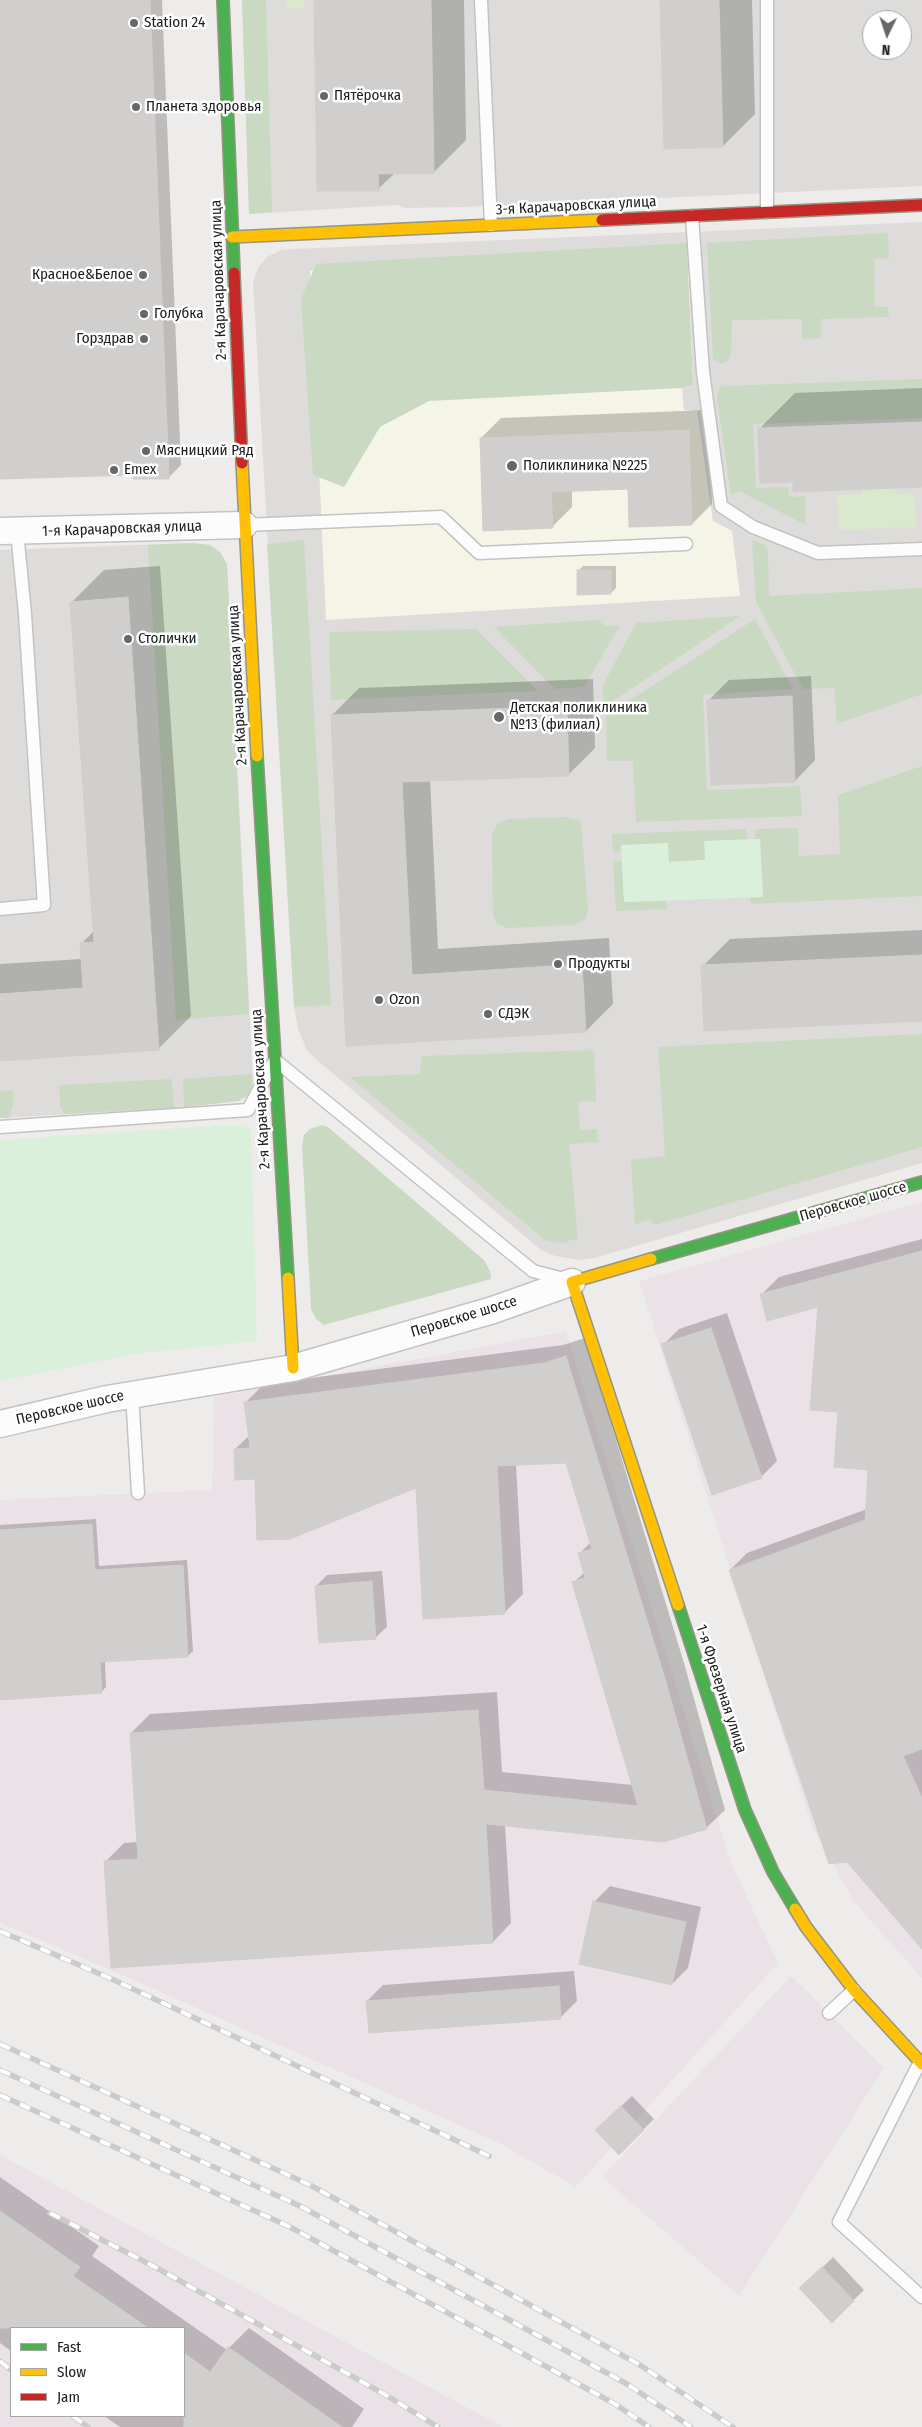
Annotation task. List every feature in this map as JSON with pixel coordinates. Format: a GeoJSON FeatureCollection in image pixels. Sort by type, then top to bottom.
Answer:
{"type":"FeatureCollection","features":[{"type":"Feature","properties":{"kind":"street","name":"2-я Карачаровская улица"},"geometry":{"type":"LineString","coordinates":[[223,0],[244,525],[293,1368]]}},
{"type":"Feature","properties":{"kind":"street","name":"3-я Карачаровская улица"},"geometry":{"type":"LineString","coordinates":[[232,237],[922,205]]}},
{"type":"Feature","properties":{"kind":"street","name":"1-я Карачаровская улица"},"geometry":{"type":"LineString","coordinates":[[9,532],[244,525]]}},
{"type":"Feature","properties":{"kind":"street","name":"Перовское шоссе"},"geometry":{"type":"LineString","coordinates":[[0,1424],[132,1394],[293,1368],[493,1310],[572,1282],[922,1182]]}},
{"type":"Feature","properties":{"kind":"street","name":"1-я Фрезерная улица"},"geometry":{"type":"LineString","coordinates":[[572,1282],[745,1810],[773,1872],[806,1927],[854,1990],[921,2063]]}},
{"type":"Feature","properties":{"kind":"lane"},"geometry":{"type":"LineString","coordinates":[[481,0],[491,225]]}},
{"type":"Feature","properties":{"kind":"lane"},"geometry":{"type":"LineString","coordinates":[[767,0],[767,212]]}},
{"type":"Feature","properties":{"kind":"lane"},"geometry":{"type":"LineString","coordinates":[[692,216],[703,372],[721,506],[753,527],[818,552],[922,549]]}},
{"type":"Feature","properties":{"kind":"lane"},"geometry":{"type":"LineString","coordinates":[[244,525],[441,517],[479,553],[686,544]]}},
{"type":"Feature","properties":{"kind":"lane"},"geometry":{"type":"LineString","coordinates":[[0,909],[44,905],[25,614],[9,532]]}},
{"type":"Feature","properties":{"kind":"lane"},"geometry":{"type":"LineString","coordinates":[[0,1128],[248,1110],[275,1060],[533,1271],[572,1282]]}},
{"type":"Feature","properties":{"kind":"lane"},"geometry":{"type":"LineString","coordinates":[[132,1394],[138,1493]]}},
{"type":"Feature","properties":{"kind":"lane"},"geometry":{"type":"LineString","coordinates":[[829,2013],[854,1990]]}},
{"type":"Feature","properties":{"kind":"lane"},"geometry":{"type":"LineString","coordinates":[[921,2063],[839,2222],[922,2297]]}},
{"type":"Feature","properties":{"kind":"shaded area"},"geometry":{"type":"Polygon","coordinates":[[[242,0],[922,0],[922,186],[464,207],[405,208],[397,205],[249,214],[242,0]]]}},
{"type":"Feature","properties":{"kind":"shaded area"},"geometry":{"type":"Polygon","coordinates":[[[922,222],[922,1163],[594,1258],[580,1260],[555,1256],[541,1250],[318,1061],[307,1050],[298,1029],[294,1007],[253,281],[258,268],[267,257],[281,250],[922,222]]]}},
{"type":"Feature","properties":{"kind":"shaded area","name":"Поликлиника №225"},"geometry":{"type":"Polygon","coordinates":[[[688,249],[693,385],[682,388],[684,410],[697,411],[713,521],[732,531],[740,596],[326,620],[310,271],[688,249]]]}},
{"type":"Feature","properties":{"kind":"shaded area"},"geometry":{"type":"Polygon","coordinates":[[[193,543],[210,545],[220,552],[227,564],[253,1083],[239,1101],[174,1108],[0,1118],[0,550],[193,543]]]}},
{"type":"Feature","properties":{"kind":"shaded area"},"geometry":{"type":"Polygon","coordinates":[[[922,1202],[922,1978],[854,1902],[811,1824],[639,1281],[922,1202]]]}},
{"type":"Feature","properties":{"kind":"shaded area"},"geometry":{"type":"Polygon","coordinates":[[[566,1331],[731,1863],[778,1963],[576,2187],[499,2143],[136,1981],[0,1923],[0,1500],[212,1490],[214,1397],[566,1331]]]}},
{"type":"Feature","properties":{"kind":"shaded area"},"geometry":{"type":"Polygon","coordinates":[[[791,1976],[884,2068],[739,2296],[602,2177],[791,1976]]]}},
{"type":"Feature","properties":{"kind":"shaded area"},"geometry":{"type":"Polygon","coordinates":[[[0,2155],[503,2427],[0,2427],[0,2155]]]}},
{"type":"Feature","properties":{"kind":"green space"},"geometry":{"type":"Polygon","coordinates":[[[242,0],[266,0],[272,212],[249,214],[242,0]]]}},
{"type":"Feature","properties":{"kind":"green space"},"geometry":{"type":"Polygon","coordinates":[[[286,0],[304,0],[305,8],[287,9],[286,0]]]}},
{"type":"Feature","properties":{"kind":"green space"},"geometry":{"type":"Polygon","coordinates":[[[888,233],[889,258],[874,259],[875,307],[888,307],[889,317],[821,319],[821,338],[802,339],[802,319],[732,320],[731,354],[728,361],[720,364],[713,359],[707,243],[888,233]]]}},
{"type":"Feature","properties":{"kind":"green space"},"geometry":{"type":"Polygon","coordinates":[[[687,243],[693,385],[682,388],[429,401],[380,427],[344,487],[313,475],[301,299],[316,264],[687,243]]]}},
{"type":"Feature","properties":{"kind":"green space"},"geometry":{"type":"Polygon","coordinates":[[[922,379],[922,418],[753,424],[756,488],[788,487],[789,497],[805,496],[806,525],[739,491],[731,495],[717,398],[718,390],[722,386],[922,379]]]}},
{"type":"Feature","properties":{"kind":"green space"},"geometry":{"type":"Polygon","coordinates":[[[895,483],[896,494],[914,493],[916,527],[839,530],[837,495],[862,494],[862,484],[895,483]]]}},
{"type":"Feature","properties":{"kind":"green space"},"geometry":{"type":"Polygon","coordinates":[[[304,540],[331,1005],[294,1007],[267,544],[304,540]]]}},
{"type":"Feature","properties":{"kind":"green space"},"geometry":{"type":"Polygon","coordinates":[[[752,540],[765,545],[768,554],[769,596],[922,588],[922,694],[837,724],[834,688],[803,689],[756,602],[752,540]]]}},
{"type":"Feature","properties":{"kind":"green space"},"geometry":{"type":"Polygon","coordinates":[[[193,543],[210,545],[220,552],[227,564],[249,1014],[176,1020],[148,545],[193,543]]]}},
{"type":"Feature","properties":{"kind":"green space"},"geometry":{"type":"Polygon","coordinates":[[[740,616],[604,707],[602,687],[636,623],[740,616]]]}},
{"type":"Feature","properties":{"kind":"green space"},"geometry":{"type":"Polygon","coordinates":[[[755,619],[793,689],[703,695],[707,790],[800,786],[802,816],[636,822],[633,761],[607,761],[606,716],[755,619]]]}},
{"type":"Feature","properties":{"kind":"green space"},"geometry":{"type":"Polygon","coordinates":[[[598,620],[605,626],[620,625],[584,687],[555,689],[494,627],[598,620]]]}},
{"type":"Feature","properties":{"kind":"green space"},"geometry":{"type":"Polygon","coordinates":[[[476,629],[538,691],[331,700],[329,632],[476,629]]]}},
{"type":"Feature","properties":{"kind":"green space"},"geometry":{"type":"Polygon","coordinates":[[[922,766],[922,896],[751,904],[750,898],[763,897],[760,839],[755,839],[756,829],[798,828],[799,856],[840,854],[838,795],[922,766]]]}},
{"type":"Feature","properties":{"kind":"green space"},"geometry":{"type":"Polygon","coordinates":[[[567,817],[581,821],[588,910],[585,920],[573,925],[507,928],[497,924],[493,914],[492,835],[497,824],[508,819],[567,817]]]}},
{"type":"Feature","properties":{"kind":"green space"},"geometry":{"type":"Polygon","coordinates":[[[746,829],[747,839],[705,841],[705,860],[668,862],[621,846],[621,851],[613,852],[612,834],[746,829]]]}},
{"type":"Feature","properties":{"kind":"green space"},"geometry":{"type":"Polygon","coordinates":[[[760,839],[763,897],[624,902],[621,845],[668,843],[669,862],[705,860],[704,841],[760,839]]]}},
{"type":"Feature","properties":{"kind":"green space"},"geometry":{"type":"Polygon","coordinates":[[[613,861],[622,861],[624,902],[666,901],[667,909],[616,911],[613,861]]]}},
{"type":"Feature","properties":{"kind":"green space"},"geometry":{"type":"Polygon","coordinates":[[[922,1034],[922,1147],[655,1225],[650,1220],[635,1224],[631,1160],[665,1156],[658,1047],[922,1034]]]}},
{"type":"Feature","properties":{"kind":"green space"},"geometry":{"type":"Polygon","coordinates":[[[594,1050],[596,1101],[578,1102],[580,1130],[597,1129],[598,1142],[569,1144],[578,1238],[563,1243],[546,1241],[350,1077],[420,1074],[422,1056],[594,1050]]]}},
{"type":"Feature","properties":{"kind":"green space"},"geometry":{"type":"Polygon","coordinates":[[[252,1074],[253,1083],[249,1095],[239,1101],[184,1107],[183,1079],[252,1074]]]}},
{"type":"Feature","properties":{"kind":"green space"},"geometry":{"type":"Polygon","coordinates":[[[172,1079],[174,1108],[64,1114],[60,1106],[59,1085],[172,1079]]]}},
{"type":"Feature","properties":{"kind":"green space"},"geometry":{"type":"Polygon","coordinates":[[[13,1090],[13,1106],[9,1118],[0,1118],[0,1091],[13,1090]]]}},
{"type":"Feature","properties":{"kind":"green space"},"geometry":{"type":"Polygon","coordinates":[[[230,1125],[251,1128],[257,1341],[135,1354],[0,1381],[0,1140],[230,1125]]]}},
{"type":"Feature","properties":{"kind":"green space"},"geometry":{"type":"Polygon","coordinates":[[[322,1125],[328,1127],[484,1260],[490,1271],[491,1279],[324,1325],[316,1319],[311,1309],[302,1146],[304,1135],[310,1129],[322,1125]]]}},
{"type":"Feature","properties":{"kind":"building"},"geometry":{"type":"Polygon","coordinates":[[[0,0],[150,0],[169,479],[133,479],[133,475],[0,479],[0,0]]]}},
{"type":"Feature","properties":{"kind":"building"},"geometry":{"type":"Polygon","coordinates":[[[314,0],[431,0],[434,173],[378,174],[379,191],[317,191],[314,0]]]}},
{"type":"Feature","properties":{"kind":"building"},"geometry":{"type":"Polygon","coordinates":[[[660,0],[719,0],[723,147],[664,149],[660,0]]]}},
{"type":"Feature","properties":{"kind":"building"},"geometry":{"type":"Polygon","coordinates":[[[922,422],[922,487],[793,492],[793,482],[760,483],[758,428],[922,422]]]}},
{"type":"Feature","properties":{"kind":"building"},"geometry":{"type":"Polygon","coordinates":[[[689,430],[692,525],[629,527],[628,489],[551,492],[553,528],[483,531],[480,438],[689,430]]]}},
{"type":"Feature","properties":{"kind":"building"},"geometry":{"type":"Polygon","coordinates":[[[577,570],[611,570],[611,594],[577,595],[577,570]]]}},
{"type":"Feature","properties":{"kind":"building"},"geometry":{"type":"Polygon","coordinates":[[[128,597],[159,1050],[0,1061],[0,994],[83,988],[80,943],[94,942],[70,602],[128,597]]]}},
{"type":"Feature","properties":{"kind":"building"},"geometry":{"type":"Polygon","coordinates":[[[792,696],[795,782],[711,785],[707,700],[792,696]]]}},
{"type":"Feature","properties":{"kind":"building"},"geometry":{"type":"Polygon","coordinates":[[[567,706],[569,776],[402,782],[412,975],[582,964],[586,1032],[346,1046],[331,715],[567,706]]]}},
{"type":"Feature","properties":{"kind":"building"},"geometry":{"type":"Polygon","coordinates":[[[922,955],[922,1021],[704,1031],[701,965],[922,955]]]}},
{"type":"Feature","properties":{"kind":"building"},"geometry":{"type":"Polygon","coordinates":[[[922,1251],[922,1749],[903,1756],[922,1798],[922,1949],[847,1862],[829,1864],[729,1570],[865,1520],[868,1470],[834,1467],[838,1412],[810,1410],[818,1307],[767,1321],[760,1294],[922,1251]]]}},
{"type":"Feature","properties":{"kind":"building"},"geometry":{"type":"Polygon","coordinates":[[[711,1328],[762,1478],[712,1495],[661,1344],[711,1328]]]}},
{"type":"Feature","properties":{"kind":"building"},"geometry":{"type":"Polygon","coordinates":[[[566,1356],[666,1682],[707,1829],[663,1842],[486,1824],[493,1943],[111,1968],[104,1861],[138,1859],[130,1733],[478,1710],[484,1790],[638,1806],[572,1582],[585,1578],[578,1553],[592,1549],[566,1463],[497,1466],[505,1614],[423,1619],[416,1488],[290,1539],[257,1540],[255,1479],[235,1480],[234,1449],[250,1448],[244,1402],[544,1363],[566,1356]]]}},
{"type":"Feature","properties":{"kind":"building"},"geometry":{"type":"Polygon","coordinates":[[[92,1524],[95,1570],[183,1565],[188,1657],[100,1662],[102,1693],[0,1700],[0,1530],[92,1524]]]}},
{"type":"Feature","properties":{"kind":"building"},"geometry":{"type":"Polygon","coordinates":[[[372,1581],[376,1639],[319,1643],[315,1586],[372,1581]]]}},
{"type":"Feature","properties":{"kind":"building"},"geometry":{"type":"Polygon","coordinates":[[[593,1901],[686,1922],[672,1985],[579,1964],[593,1901]]]}},
{"type":"Feature","properties":{"kind":"building"},"geometry":{"type":"Polygon","coordinates":[[[559,1986],[561,2019],[369,2033],[366,2001],[559,1986]]]}},
{"type":"Feature","properties":{"kind":"building"},"geometry":{"type":"Polygon","coordinates":[[[621,2106],[644,2130],[619,2155],[595,2130],[621,2106]]]}},
{"type":"Feature","properties":{"kind":"building"},"geometry":{"type":"Polygon","coordinates":[[[0,2211],[80,2267],[73,2276],[147,2327],[10,2327],[0,2328],[0,2211]]]}},
{"type":"Feature","properties":{"kind":"building"},"geometry":{"type":"Polygon","coordinates":[[[822,2267],[854,2301],[832,2323],[799,2288],[822,2267]]]}},
{"type":"Feature","properties":{"kind":"building"},"geometry":{"type":"Polygon","coordinates":[[[228,2347],[342,2427],[184,2427],[185,2354],[210,2372],[228,2347]]]}},
{"type":"Feature","properties":{"kind":"railway"},"geometry":{"type":"LineString","coordinates":[[0,1931],[114,1980],[489,2156]]}},
{"type":"Feature","properties":{"kind":"railway"},"geometry":{"type":"LineString","coordinates":[[0,2044],[310,2185],[640,2365],[733,2427]]}},
{"type":"Feature","properties":{"kind":"railway"},"geometry":{"type":"LineString","coordinates":[[0,2070],[300,2206],[627,2384],[691,2427]]}},
{"type":"Feature","properties":{"kind":"railway"},"geometry":{"type":"LineString","coordinates":[[0,2095],[290,2227],[615,2404],[649,2427]]}},
{"type":"Feature","properties":{"kind":"railway"},"geometry":{"type":"LineString","coordinates":[[50,2213],[155,2267],[384,2394],[438,2427]]}},
{"type":"Feature","properties":{"kind":"railway"},"geometry":{"type":"LineString","coordinates":[[0,2361],[10,2369]]}},
{"type":"Feature","properties":{"kind":"railway"},"geometry":{"type":"LineString","coordinates":[[74,2417],[88,2427]]}},
{"type":"Feature","properties":{"kind":"traffic: fast"},"geometry":{"type":"LineString","coordinates":[[223,0],[234,273]]}},
{"type":"Feature","properties":{"kind":"traffic: fast"},"geometry":{"type":"LineString","coordinates":[[257,756],[288,1278]]}},
{"type":"Feature","properties":{"kind":"traffic: fast"},"geometry":{"type":"LineString","coordinates":[[651,1259],[922,1182]]}},
{"type":"Feature","properties":{"kind":"traffic: fast"},"geometry":{"type":"LineString","coordinates":[[678,1605],[745,1810],[773,1872],[795,1909]]}},
{"type":"Feature","properties":{"kind":"traffic: slow"},"geometry":{"type":"LineString","coordinates":[[232,237],[602,220]]}},
{"type":"Feature","properties":{"kind":"traffic: slow"},"geometry":{"type":"LineString","coordinates":[[242,463],[257,756]]}},
{"type":"Feature","properties":{"kind":"traffic: slow"},"geometry":{"type":"LineString","coordinates":[[651,1259],[572,1282],[678,1605]]}},
{"type":"Feature","properties":{"kind":"traffic: slow"},"geometry":{"type":"LineString","coordinates":[[288,1278],[293,1368]]}},
{"type":"Feature","properties":{"kind":"traffic: slow"},"geometry":{"type":"LineString","coordinates":[[795,1909],[806,1927],[854,1990],[922,2064]]}},
{"type":"Feature","properties":{"kind":"traffic: jam"},"geometry":{"type":"LineString","coordinates":[[602,220],[922,205]]}},
{"type":"Feature","properties":{"kind":"traffic: jam"},"geometry":{"type":"LineString","coordinates":[[234,273],[242,463]]}},
{"type":"Feature","properties":{"kind":"place","name":"Station 24"},"geometry":{"type":"Point","coordinates":[134,23]}},
{"type":"Feature","properties":{"kind":"place","name":"Пятёрочка"},"geometry":{"type":"Point","coordinates":[324,96]}},
{"type":"Feature","properties":{"kind":"place","name":"Планета здоровья"},"geometry":{"type":"Point","coordinates":[136,107]}},
{"type":"Feature","properties":{"kind":"place","name":"Красное&Белое"},"geometry":{"type":"Point","coordinates":[143,275]}},
{"type":"Feature","properties":{"kind":"place","name":"Голубка"},"geometry":{"type":"Point","coordinates":[144,314]}},
{"type":"Feature","properties":{"kind":"place","name":"Горздрав"},"geometry":{"type":"Point","coordinates":[144,339]}},
{"type":"Feature","properties":{"kind":"place","name":"Мясницкий Ряд"},"geometry":{"type":"Point","coordinates":[146,451]}},
{"type":"Feature","properties":{"kind":"place","name":"Поликлиника №225"},"geometry":{"type":"Point","coordinates":[512,466]}},
{"type":"Feature","properties":{"kind":"place","name":"Emex"},"geometry":{"type":"Point","coordinates":[114,470]}},
{"type":"Feature","properties":{"kind":"place","name":"Столички"},"geometry":{"type":"Point","coordinates":[128,639]}},
{"type":"Feature","properties":{"kind":"place","name":"Детская поликлиника №13 (филиал)"},"geometry":{"type":"Point","coordinates":[499,717]}},
{"type":"Feature","properties":{"kind":"place","name":"Продукты"},"geometry":{"type":"Point","coordinates":[558,964]}},
{"type":"Feature","properties":{"kind":"place","name":"Ozon"},"geometry":{"type":"Point","coordinates":[379,1000]}},
{"type":"Feature","properties":{"kind":"place","name":"СДЭК"},"geometry":{"type":"Point","coordinates":[488,1014]}}]}
